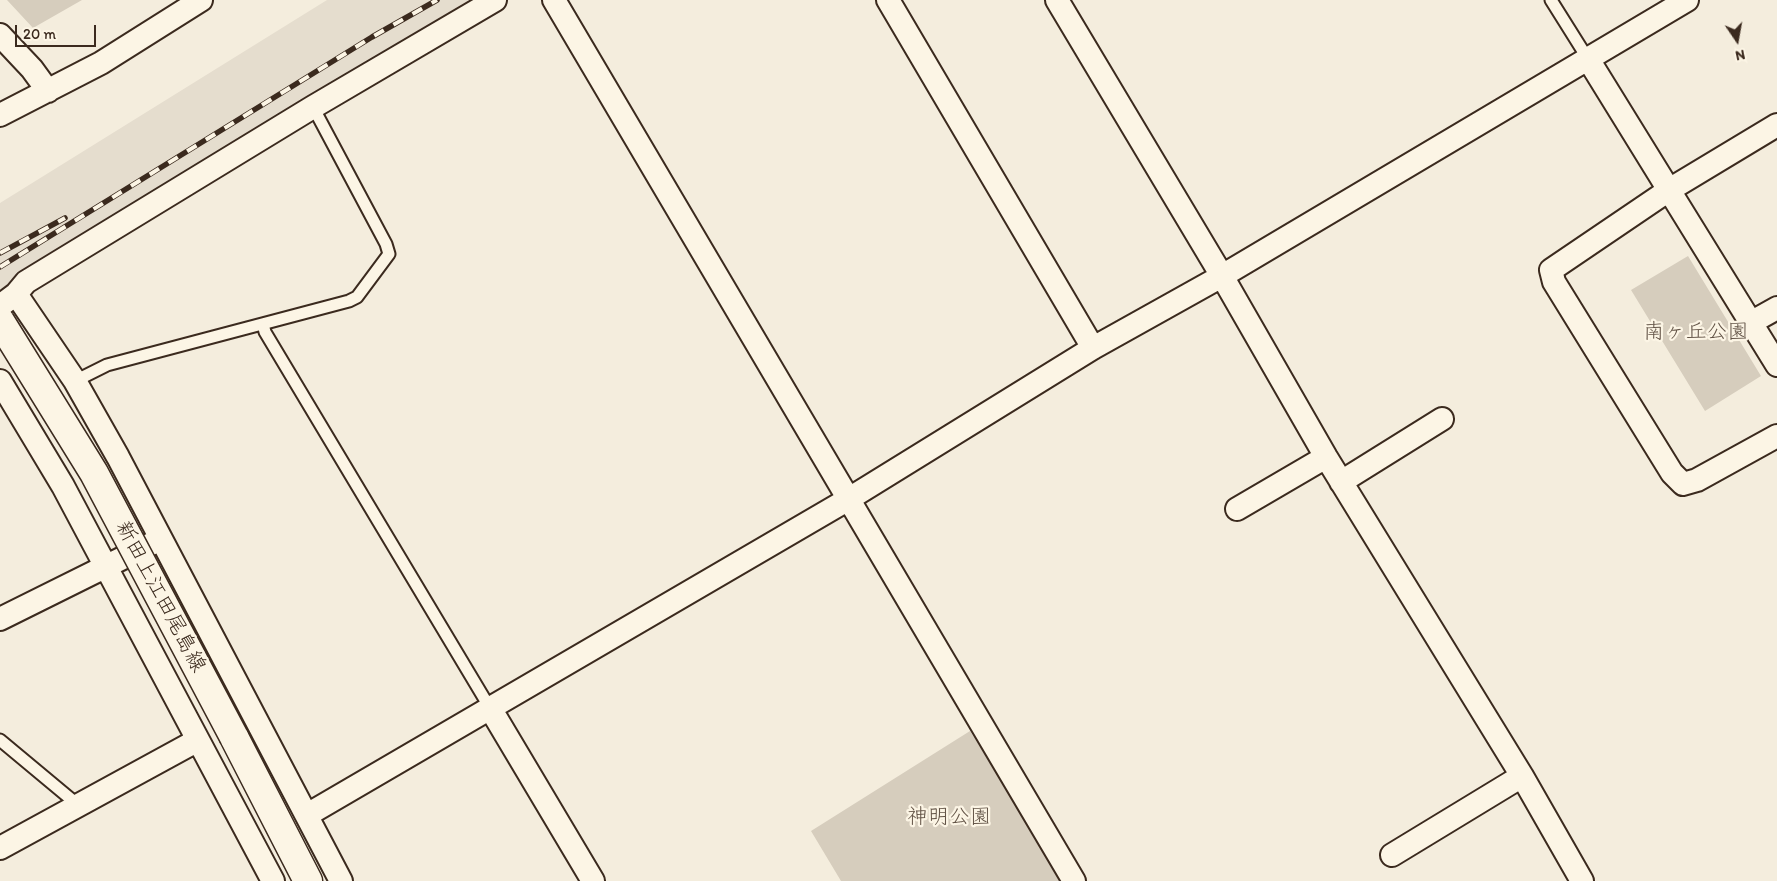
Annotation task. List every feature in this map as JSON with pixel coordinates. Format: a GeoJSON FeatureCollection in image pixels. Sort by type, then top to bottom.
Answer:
{"type":"FeatureCollection","features":[{"type":"Feature","properties":{"kind":"main road","name":"新田上江田尾島線"},"geometry":{"type":"LineString","coordinates":[[0,321],[94,473],[308,881]]}},
{"type":"Feature","properties":{"kind":"street"},"geometry":{"type":"LineString","coordinates":[[0,115],[101,63],[202,0]]}},
{"type":"Feature","properties":{"kind":"street"},"geometry":{"type":"LineString","coordinates":[[341,881],[163,538],[75,381],[8,300],[26,282],[313,107],[494,0]]}},
{"type":"Feature","properties":{"kind":"street"},"geometry":{"type":"LineString","coordinates":[[554,0],[847,500],[1074,881]]}},
{"type":"Feature","properties":{"kind":"street"},"geometry":{"type":"LineString","coordinates":[[888,0],[1093,348]]}},
{"type":"Feature","properties":{"kind":"street"},"geometry":{"type":"LineString","coordinates":[[1057,0],[1222,276],[1326,457],[1522,776],[1582,881]]}},
{"type":"Feature","properties":{"kind":"street"},"geometry":{"type":"LineString","coordinates":[[307,815],[847,500],[1093,348],[1222,276],[1687,0]]}},
{"type":"Feature","properties":{"kind":"street"},"geometry":{"type":"LineString","coordinates":[[0,35],[32,69],[48,91]]}},
{"type":"Feature","properties":{"kind":"street"},"geometry":{"type":"LineString","coordinates":[[1588,59],[1777,365]]}},
{"type":"Feature","properties":{"kind":"street"},"geometry":{"type":"LineString","coordinates":[[1777,125],[1669,190],[1552,270],[1554,282],[1672,472],[1683,484],[1697,480],[1777,436]]}},
{"type":"Feature","properties":{"kind":"street"},"geometry":{"type":"LineString","coordinates":[[1752,322],[1777,308]]}},
{"type":"Feature","properties":{"kind":"street"},"geometry":{"type":"LineString","coordinates":[[0,381],[63,486],[273,881]]}},
{"type":"Feature","properties":{"kind":"street"},"geometry":{"type":"LineString","coordinates":[[1341,482],[1442,419]]}},
{"type":"Feature","properties":{"kind":"street"},"geometry":{"type":"LineString","coordinates":[[1238,509],[1326,457]]}},
{"type":"Feature","properties":{"kind":"street"},"geometry":{"type":"LineString","coordinates":[[0,619],[163,538]]}},
{"type":"Feature","properties":{"kind":"street"},"geometry":{"type":"LineString","coordinates":[[490,708],[592,881]]}},
{"type":"Feature","properties":{"kind":"street"},"geometry":{"type":"LineString","coordinates":[[0,848],[198,740]]}},
{"type":"Feature","properties":{"kind":"street"},"geometry":{"type":"LineString","coordinates":[[1392,854],[1522,776]]}},
{"type":"Feature","properties":{"kind":"lane"},"geometry":{"type":"LineString","coordinates":[[1551,0],[1588,59]]}},
{"type":"Feature","properties":{"kind":"lane"},"geometry":{"type":"LineString","coordinates":[[75,381],[107,365],[349,301],[357,296],[389,254],[386,244],[313,107]]}},
{"type":"Feature","properties":{"kind":"lane"},"geometry":{"type":"LineString","coordinates":[[263,324],[265,332],[490,708]]}},
{"type":"Feature","properties":{"kind":"lane"},"geometry":{"type":"LineString","coordinates":[[0,740],[78,805]]}},
{"type":"Feature","properties":{"kind":"shaded area"},"geometry":{"type":"Polygon","coordinates":[[[327,0],[469,0],[44,256],[0,290],[0,203],[327,0]]]}},
{"type":"Feature","properties":{"kind":"green space"},"geometry":{"type":"Polygon","coordinates":[[[7,0],[82,0],[33,28],[7,0]]]}},
{"type":"Feature","properties":{"kind":"green space","name":"南ヶ丘公園"},"geometry":{"type":"Polygon","coordinates":[[[1688,256],[1761,376],[1705,411],[1631,290],[1688,256]]]}},
{"type":"Feature","properties":{"kind":"green space","name":"神明公園"},"geometry":{"type":"Polygon","coordinates":[[[970,731],[1064,881],[841,881],[811,831],[970,731]]]}},
{"type":"Feature","properties":{"kind":"railway"},"geometry":{"type":"LineString","coordinates":[[0,267],[372,37],[437,0]]}},
{"type":"Feature","properties":{"kind":"railway"},"geometry":{"type":"LineString","coordinates":[[0,253],[65,218]]}}]}
